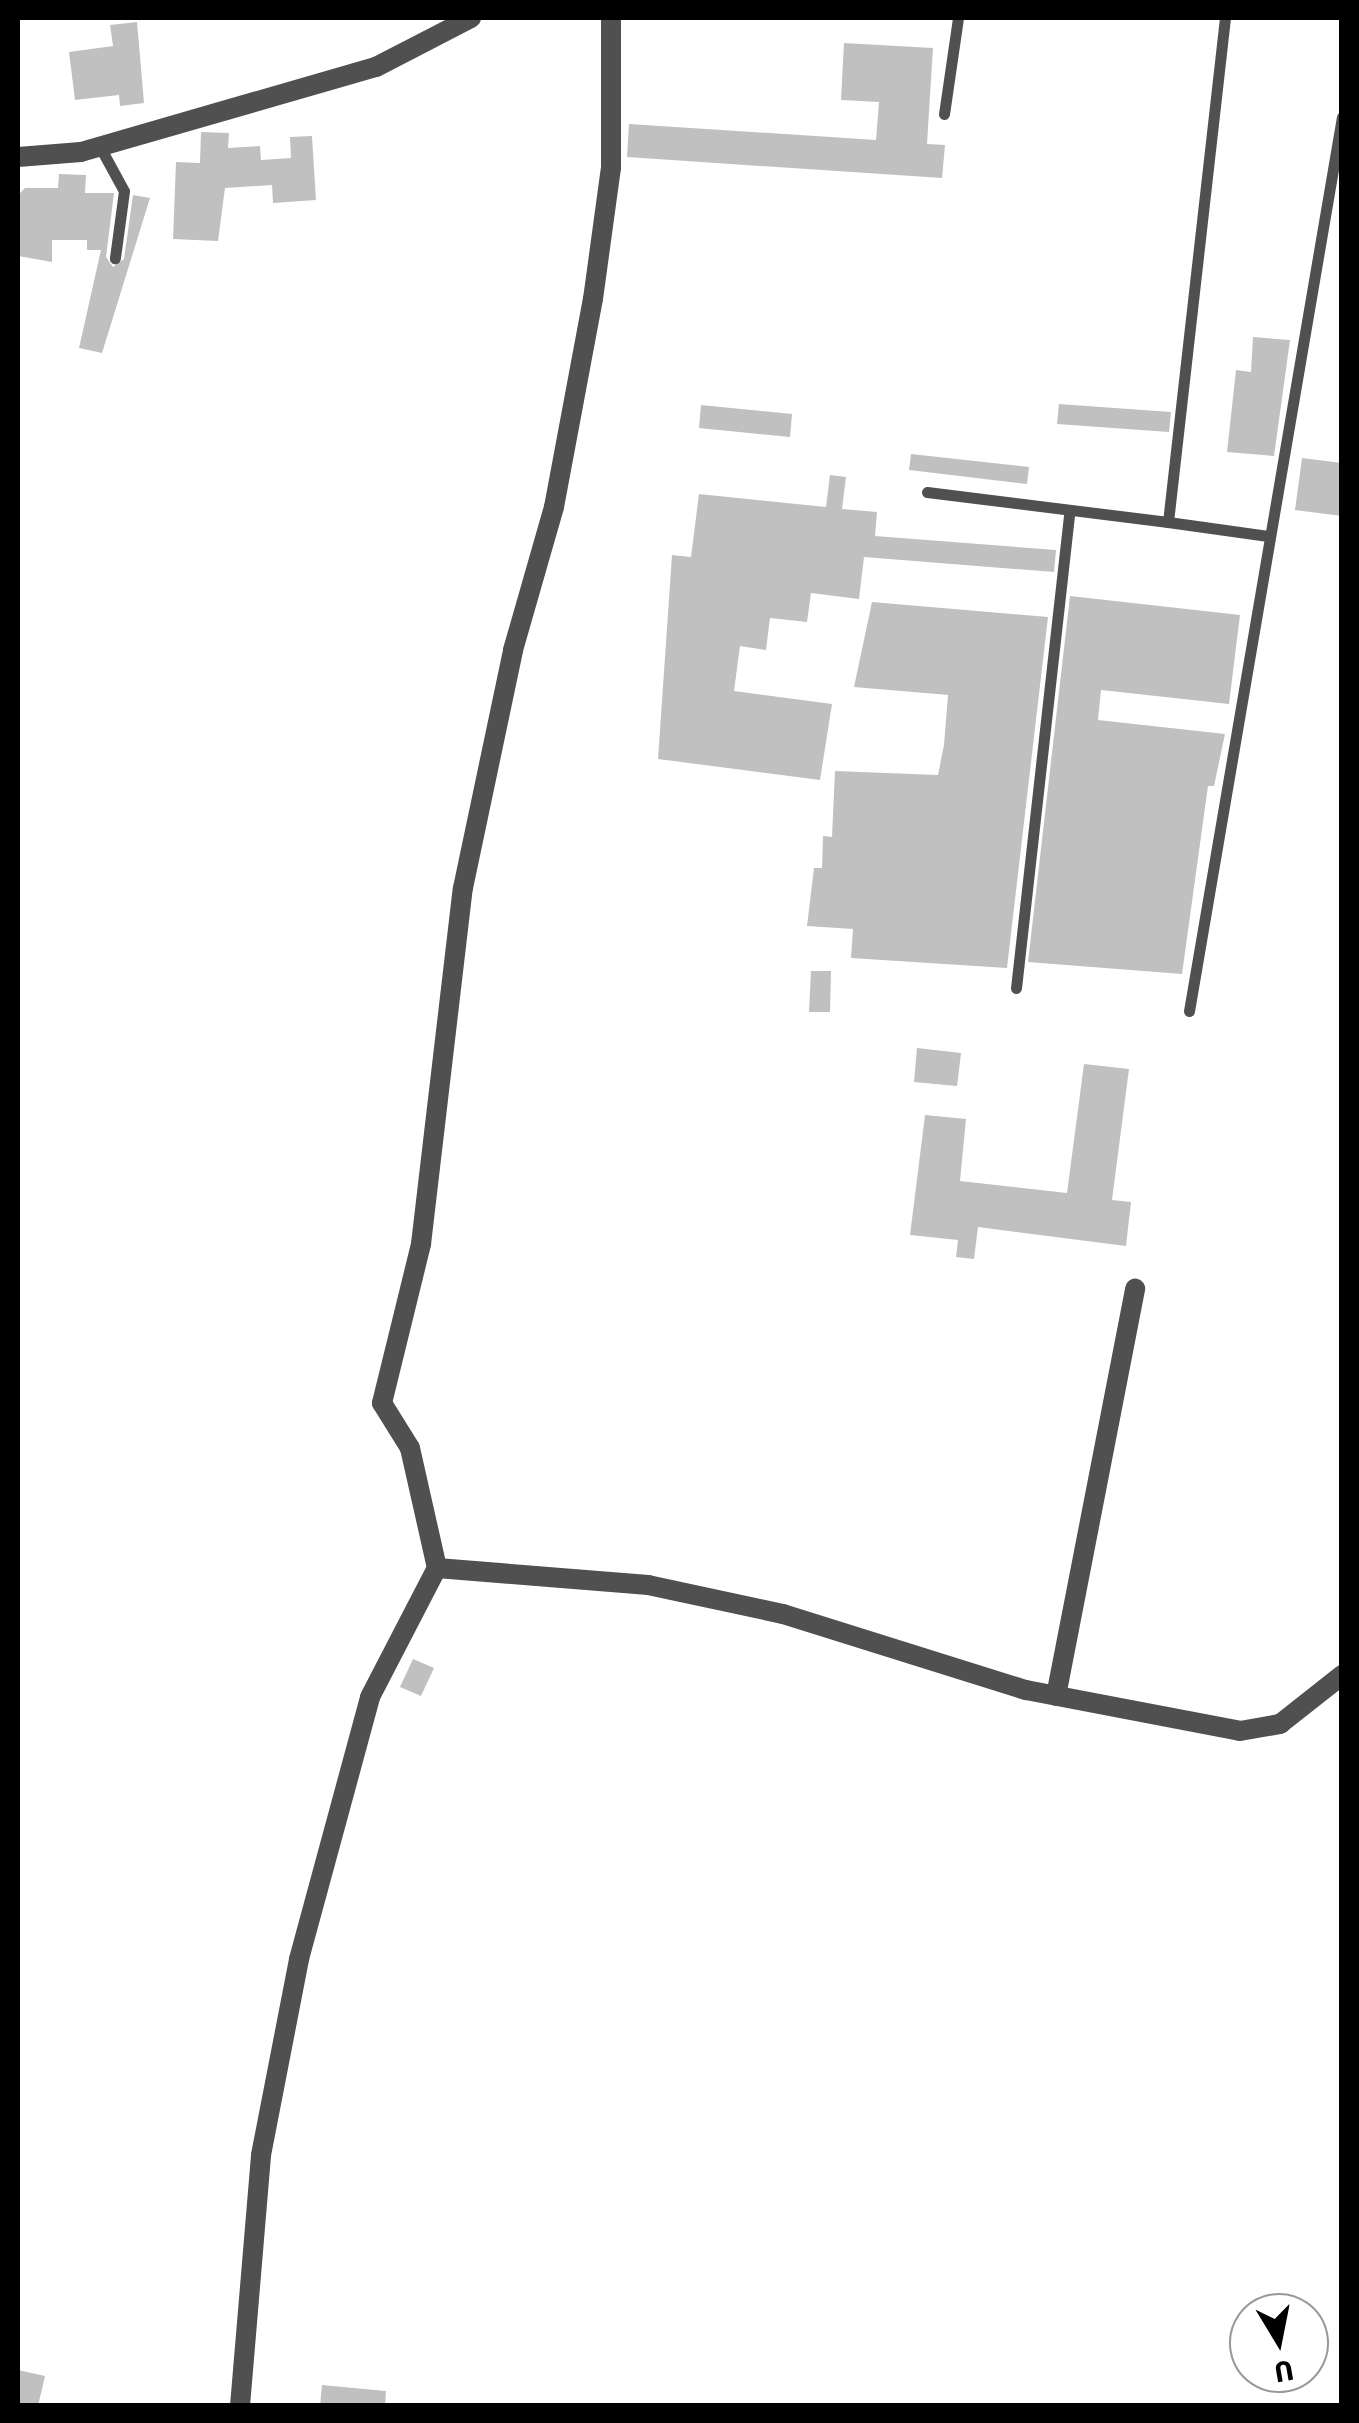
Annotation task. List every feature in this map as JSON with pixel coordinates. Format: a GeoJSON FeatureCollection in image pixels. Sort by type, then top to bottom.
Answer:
{"type":"FeatureCollection","features":[{"type":"Feature","properties":{"kind":"street"},"geometry":{"type":"LineString","coordinates":[[18,157],[100,147],[376,67],[471,18]]}},
{"type":"Feature","properties":{"kind":"street"},"geometry":{"type":"LineString","coordinates":[[240,2406],[260,2155],[299,1959],[359,1729],[437,1568],[410,1448],[382,1403],[421,1244],[463,888],[516,634],[554,507],[601,249],[614,130],[611,18]]}},
{"type":"Feature","properties":{"kind":"street"},"geometry":{"type":"LineString","coordinates":[[1056,1696],[1134,1290]]}},
{"type":"Feature","properties":{"kind":"street"},"geometry":{"type":"LineString","coordinates":[[437,1568],[648,1585],[783,1614],[1056,1696],[1253,1732],[1280,1724],[1342,1675]]}},
{"type":"Feature","properties":{"kind":"lane"},"geometry":{"type":"LineString","coordinates":[[944,114],[958,18]]}},
{"type":"Feature","properties":{"kind":"lane"},"geometry":{"type":"LineString","coordinates":[[1168,522],[1225,18]]}},
{"type":"Feature","properties":{"kind":"lane"},"geometry":{"type":"LineString","coordinates":[[1189,1011],[1341,118]]}},
{"type":"Feature","properties":{"kind":"lane"},"geometry":{"type":"LineString","coordinates":[[100,147],[124,191],[115,258]]}},
{"type":"Feature","properties":{"kind":"lane"},"geometry":{"type":"LineString","coordinates":[[927,492],[1268,536]]}},
{"type":"Feature","properties":{"kind":"lane"},"geometry":{"type":"LineString","coordinates":[[1016,988],[1070,510]]}},
{"type":"Feature","properties":{"kind":"building"},"geometry":{"type":"Polygon","coordinates":[[[137,22],[144,103],[120,106],[119,95],[75,100],[69,52],[113,46],[110,25],[137,22]]]}},
{"type":"Feature","properties":{"kind":"building"},"geometry":{"type":"Polygon","coordinates":[[[844,43],[933,48],[927,144],[945,145],[942,178],[627,157],[629,124],[876,140],[879,102],[841,100],[844,43]]]}},
{"type":"Feature","properties":{"kind":"building"},"geometry":{"type":"Polygon","coordinates":[[[201,132],[229,133],[228,148],[260,146],[261,160],[291,158],[290,137],[312,136],[316,200],[273,203],[272,185],[225,188],[218,241],[173,239],[176,162],[200,163],[201,132]]]}},
{"type":"Feature","properties":{"kind":"building"},"geometry":{"type":"Polygon","coordinates":[[[59,174],[86,175],[85,193],[114,193],[106,257],[113,267],[124,259],[133,195],[150,198],[102,353],[79,348],[101,250],[87,250],[87,240],[52,240],[52,262],[18,256],[18,195],[25,188],[58,188],[59,174]]]}},
{"type":"Feature","properties":{"kind":"building"},"geometry":{"type":"Polygon","coordinates":[[[1253,337],[1290,340],[1274,456],[1227,452],[1236,370],[1251,372],[1253,337]]]}},
{"type":"Feature","properties":{"kind":"building"},"geometry":{"type":"Polygon","coordinates":[[[1059,404],[1171,412],[1169,432],[1057,424],[1059,404]]]}},
{"type":"Feature","properties":{"kind":"building"},"geometry":{"type":"Polygon","coordinates":[[[701,405],[792,414],[790,437],[699,428],[701,405]]]}},
{"type":"Feature","properties":{"kind":"building"},"geometry":{"type":"Polygon","coordinates":[[[911,454],[1029,467],[1027,484],[909,470],[911,454]]]}},
{"type":"Feature","properties":{"kind":"building"},"geometry":{"type":"Polygon","coordinates":[[[1302,458],[1342,463],[1342,516],[1295,510],[1302,458]]]}},
{"type":"Feature","properties":{"kind":"building"},"geometry":{"type":"Polygon","coordinates":[[[830,475],[846,477],[842,509],[877,512],[875,536],[1056,550],[1054,572],[864,557],[859,599],[811,593],[807,622],[770,618],[766,650],[740,646],[734,691],[832,704],[820,780],[658,759],[672,555],[691,557],[699,494],[826,507],[830,475]]]}},
{"type":"Feature","properties":{"kind":"building"},"geometry":{"type":"Polygon","coordinates":[[[1070,596],[1240,615],[1229,704],[1101,690],[1098,720],[1225,734],[1214,786],[1208,786],[1182,974],[1028,962],[1070,596]]]}},
{"type":"Feature","properties":{"kind":"building"},"geometry":{"type":"Polygon","coordinates":[[[872,602],[1048,617],[1007,968],[851,958],[853,929],[807,926],[814,868],[822,868],[823,836],[832,837],[835,771],[938,775],[948,695],[854,687],[872,602]]]}},
{"type":"Feature","properties":{"kind":"building"},"geometry":{"type":"Polygon","coordinates":[[[811,971],[831,971],[830,1012],[809,1012],[811,971]]]}},
{"type":"Feature","properties":{"kind":"building"},"geometry":{"type":"Polygon","coordinates":[[[917,1048],[961,1053],[957,1086],[914,1082],[917,1048]]]}},
{"type":"Feature","properties":{"kind":"building"},"geometry":{"type":"Polygon","coordinates":[[[1084,1064],[1129,1069],[1112,1200],[1131,1202],[1126,1246],[978,1227],[974,1259],[956,1257],[958,1240],[910,1235],[925,1115],[966,1119],[960,1181],[1067,1193],[1084,1064]]]}},
{"type":"Feature","properties":{"kind":"building"},"geometry":{"type":"Polygon","coordinates":[[[413,1659],[434,1668],[421,1696],[400,1687],[413,1659]]]}},
{"type":"Feature","properties":{"kind":"building"},"geometry":{"type":"Polygon","coordinates":[[[18,2370],[45,2376],[38,2406],[20,2406],[18,2370]]]}},
{"type":"Feature","properties":{"kind":"building"},"geometry":{"type":"Polygon","coordinates":[[[322,2385],[386,2391],[385,2406],[320,2406],[322,2385]]]}}]}
